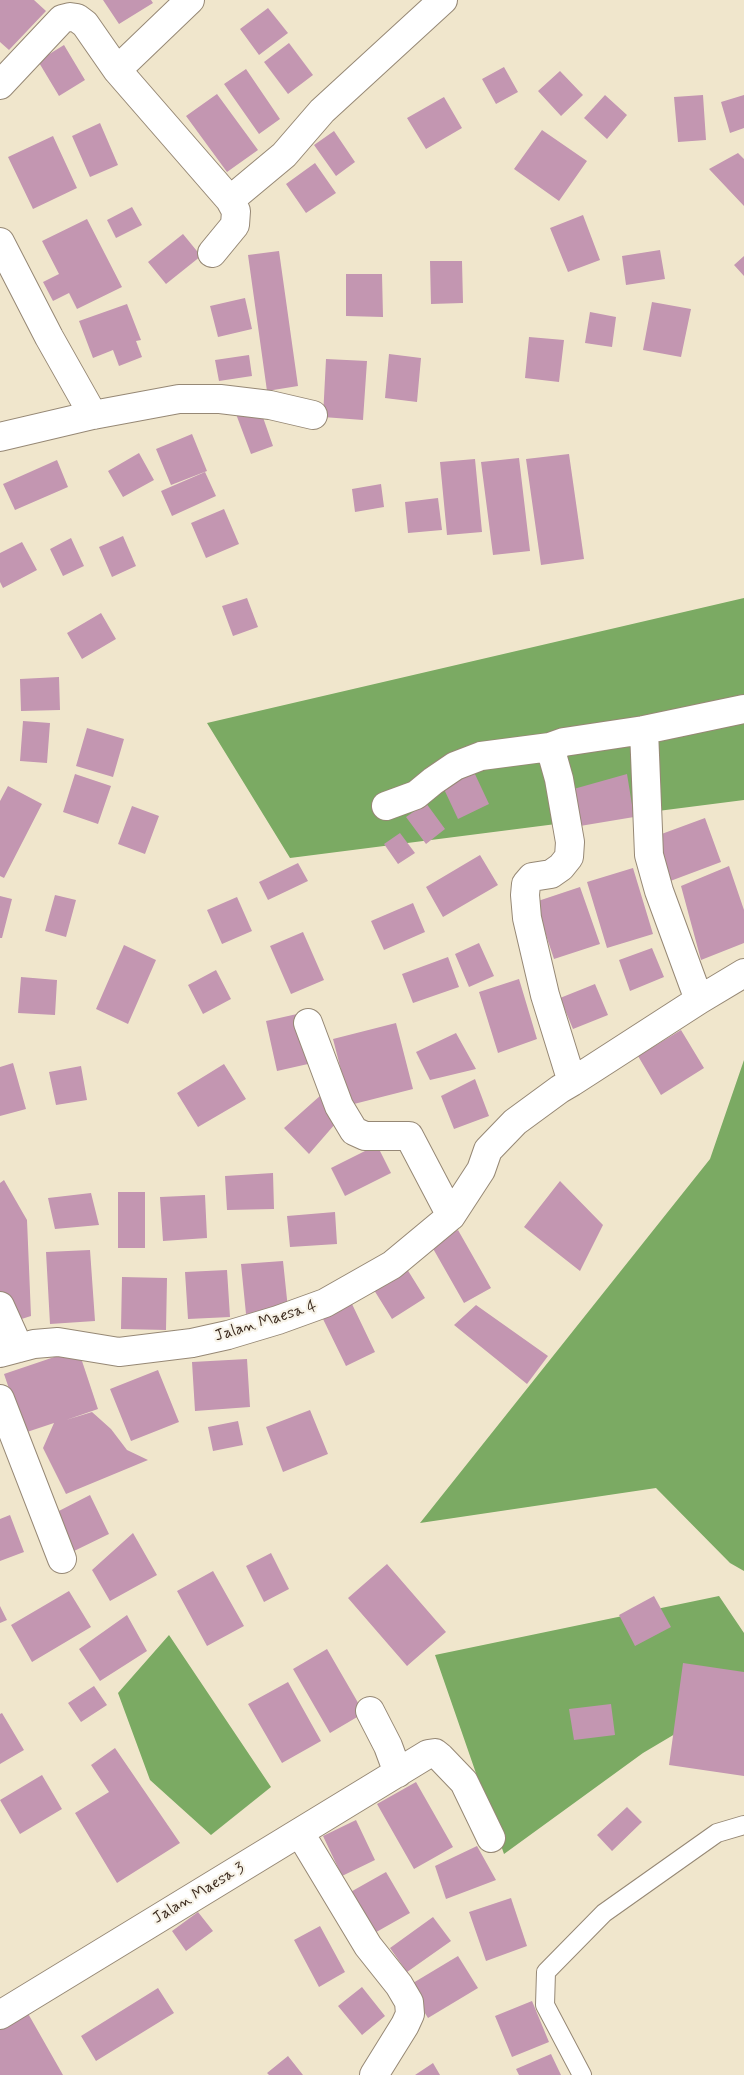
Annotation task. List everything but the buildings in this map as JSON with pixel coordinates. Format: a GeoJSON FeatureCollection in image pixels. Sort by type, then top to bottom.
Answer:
{"type":"FeatureCollection","features":[{"type":"Feature","properties":{"kind":"street"},"geometry":{"type":"LineString","coordinates":[[117,70],[190,0]]}},
{"type":"Feature","properties":{"kind":"street"},"geometry":{"type":"LineString","coordinates":[[230,200],[284,155],[322,111],[443,0]]}},
{"type":"Feature","properties":{"kind":"street"},"geometry":{"type":"LineString","coordinates":[[0,85],[62,19],[77,18],[85,24],[117,70],[230,200],[236,211],[235,225],[212,253]]}},
{"type":"Feature","properties":{"kind":"street"},"geometry":{"type":"LineString","coordinates":[[0,242],[49,337],[93,415]]}},
{"type":"Feature","properties":{"kind":"street"},"geometry":{"type":"LineString","coordinates":[[0,437],[93,415],[179,399],[220,399],[270,405],[313,415]]}},
{"type":"Feature","properties":{"kind":"street"},"geometry":{"type":"LineString","coordinates":[[386,806],[416,795],[432,781],[455,766],[481,756],[550,747],[564,742],[644,730],[744,708]]}},
{"type":"Feature","properties":{"kind":"street"},"geometry":{"type":"LineString","coordinates":[[644,730],[650,855],[659,891],[698,1000]]}},
{"type":"Feature","properties":{"kind":"street"},"geometry":{"type":"LineString","coordinates":[[550,747],[559,779],[570,842],[569,857],[561,867],[551,874],[532,877],[526,884],[525,895],[527,918],[544,995],[572,1082]]}},
{"type":"Feature","properties":{"kind":"street","name":"Jalan Maesa 4"},"geometry":{"type":"LineString","coordinates":[[9,1350],[58,1342],[119,1352],[192,1343],[228,1335],[325,1304],[392,1265],[451,1216],[481,1170],[488,1150],[515,1122],[560,1089],[698,1000],[744,973]]}},
{"type":"Feature","properties":{"kind":"street"},"geometry":{"type":"LineString","coordinates":[[308,1023],[339,1106],[354,1131],[365,1136],[408,1136],[451,1216]]}},
{"type":"Feature","properties":{"kind":"street"},"geometry":{"type":"LineString","coordinates":[[0,1306],[9,1350]]}},
{"type":"Feature","properties":{"kind":"street"},"geometry":{"type":"LineString","coordinates":[[0,1399],[62,1560]]}},
{"type":"Feature","properties":{"kind":"street"},"geometry":{"type":"LineString","coordinates":[[370,1712],[388,1746],[398,1773]]}},
{"type":"Feature","properties":{"kind":"street","name":"Jalan Maesa 3"},"geometry":{"type":"LineString","coordinates":[[0,2015],[428,1754],[435,1753],[464,1782],[491,1838]]}},
{"type":"Feature","properties":{"kind":"street"},"geometry":{"type":"LineString","coordinates":[[300,1833],[368,1946],[398,1984],[409,2002],[410,2014],[374,2075]]}},
{"type":"Feature","properties":{"kind":"lane"},"geometry":{"type":"LineString","coordinates":[[582,2075],[545,2005],[546,1972],[604,1913],[716,1833],[744,1824]]}},
{"type":"Feature","properties":{"kind":"green space"},"geometry":{"type":"Polygon","coordinates":[[[744,598],[744,800],[290,858],[207,723],[744,598]]]}},
{"type":"Feature","properties":{"kind":"green space"},"geometry":{"type":"Polygon","coordinates":[[[744,1060],[744,1571],[730,1563],[656,1488],[420,1523],[710,1159],[744,1060]]]}},
{"type":"Feature","properties":{"kind":"green space"},"geometry":{"type":"Polygon","coordinates":[[[719,1596],[744,1633],[744,1693],[643,1753],[504,1854],[435,1655],[719,1596]]]}},
{"type":"Feature","properties":{"kind":"green space"},"geometry":{"type":"Polygon","coordinates":[[[169,1635],[271,1787],[211,1835],[150,1780],[118,1693],[169,1635]]]}}]}
